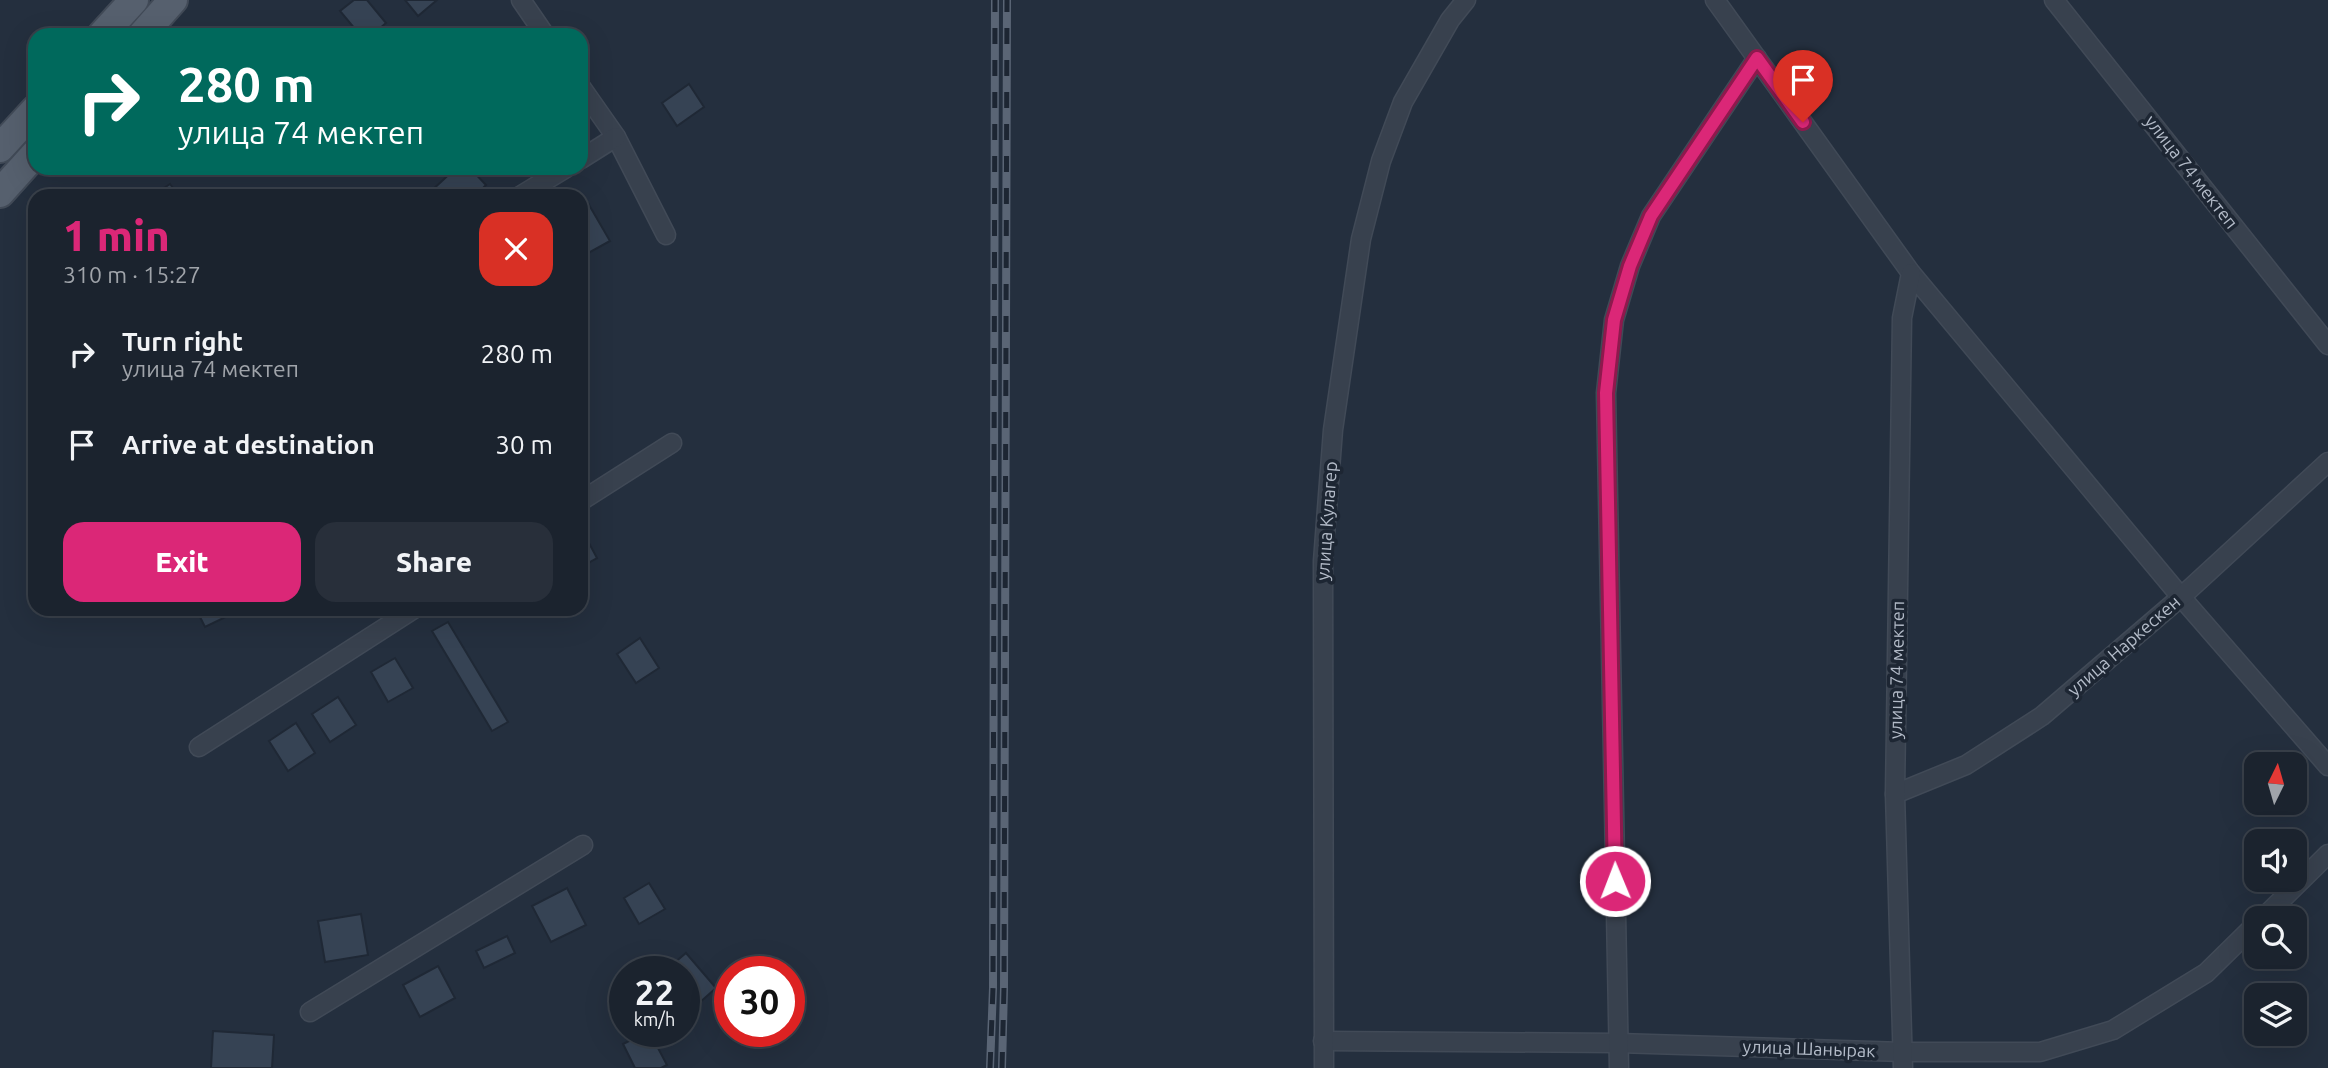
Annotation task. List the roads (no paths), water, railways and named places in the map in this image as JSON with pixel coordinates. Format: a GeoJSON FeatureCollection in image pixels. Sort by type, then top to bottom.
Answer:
{"type":"FeatureCollection","features":[{"type":"Feature","properties":{"kind":"main road"},"geometry":{"type":"LineString","coordinates":[[108,28],[134,0]]}},
{"type":"Feature","properties":{"kind":"main road"},"geometry":{"type":"LineString","coordinates":[[148,28],[173,0]]}},
{"type":"Feature","properties":{"kind":"main road"},"geometry":{"type":"LineString","coordinates":[[0,148],[28,118]]}},
{"type":"Feature","properties":{"kind":"main road"},"geometry":{"type":"LineString","coordinates":[[0,193],[28,162]]}},
{"type":"Feature","properties":{"kind":"street"},"geometry":{"type":"LineString","coordinates":[[521,0],[540,28]]}},
{"type":"Feature","properties":{"kind":"street","name":"улица Кулагер"},"geometry":{"type":"LineString","coordinates":[[1324,1068],[1323,561],[1333,430],[1362,239],[1381,161],[1403,102],[1450,20],[1466,0]]}},
{"type":"Feature","properties":{"kind":"street"},"geometry":{"type":"LineString","coordinates":[[1715,0],[1911,273],[2180,597],[2328,766]]}},
{"type":"Feature","properties":{"kind":"street","name":"улица 74 мектеп"},"geometry":{"type":"LineString","coordinates":[[2054,0],[2328,345]]}},
{"type":"Feature","properties":{"kind":"street"},"geometry":{"type":"LineString","coordinates":[[1619,1068],[1606,393],[1614,320],[1630,266],[1651,216],[1757,58]]}},
{"type":"Feature","properties":{"kind":"street"},"geometry":{"type":"LineString","coordinates":[[588,97],[616,137],[666,235]]}},
{"type":"Feature","properties":{"kind":"street"},"geometry":{"type":"LineString","coordinates":[[588,155],[616,137]]}},
{"type":"Feature","properties":{"kind":"street"},"geometry":{"type":"LineString","coordinates":[[532,189],[554,175]]}},
{"type":"Feature","properties":{"kind":"street","name":"улица 74 мектеп"},"geometry":{"type":"LineString","coordinates":[[1903,1060],[1895,794],[1902,318],[1911,273]]}},
{"type":"Feature","properties":{"kind":"street"},"geometry":{"type":"LineString","coordinates":[[588,497],[672,443]]}},
{"type":"Feature","properties":{"kind":"street","name":"улица Наркескен"},"geometry":{"type":"LineString","coordinates":[[1895,794],[1966,765],[2042,716],[2180,597],[2328,462]]}},
{"type":"Feature","properties":{"kind":"street"},"geometry":{"type":"LineString","coordinates":[[199,747],[403,616]]}},
{"type":"Feature","properties":{"kind":"street"},"geometry":{"type":"LineString","coordinates":[[310,1012],[583,845]]}},
{"type":"Feature","properties":{"kind":"street"},"geometry":{"type":"LineString","coordinates":[[2275,906],[2328,854]]}},
{"type":"Feature","properties":{"kind":"street","name":"улица Шанырак"},"geometry":{"type":"LineString","coordinates":[[1323,1041],[1618,1043],[1903,1060],[2040,1052],[2113,1030],[2206,973],[2244,937]]}},
{"type":"Feature","properties":{"kind":"railway"},"geometry":{"type":"LineString","coordinates":[[990,1068],[993,988],[995,0]]}},
{"type":"Feature","properties":{"kind":"railway"},"geometry":{"type":"LineString","coordinates":[[1002,1068],[1007,0]]}}]}
